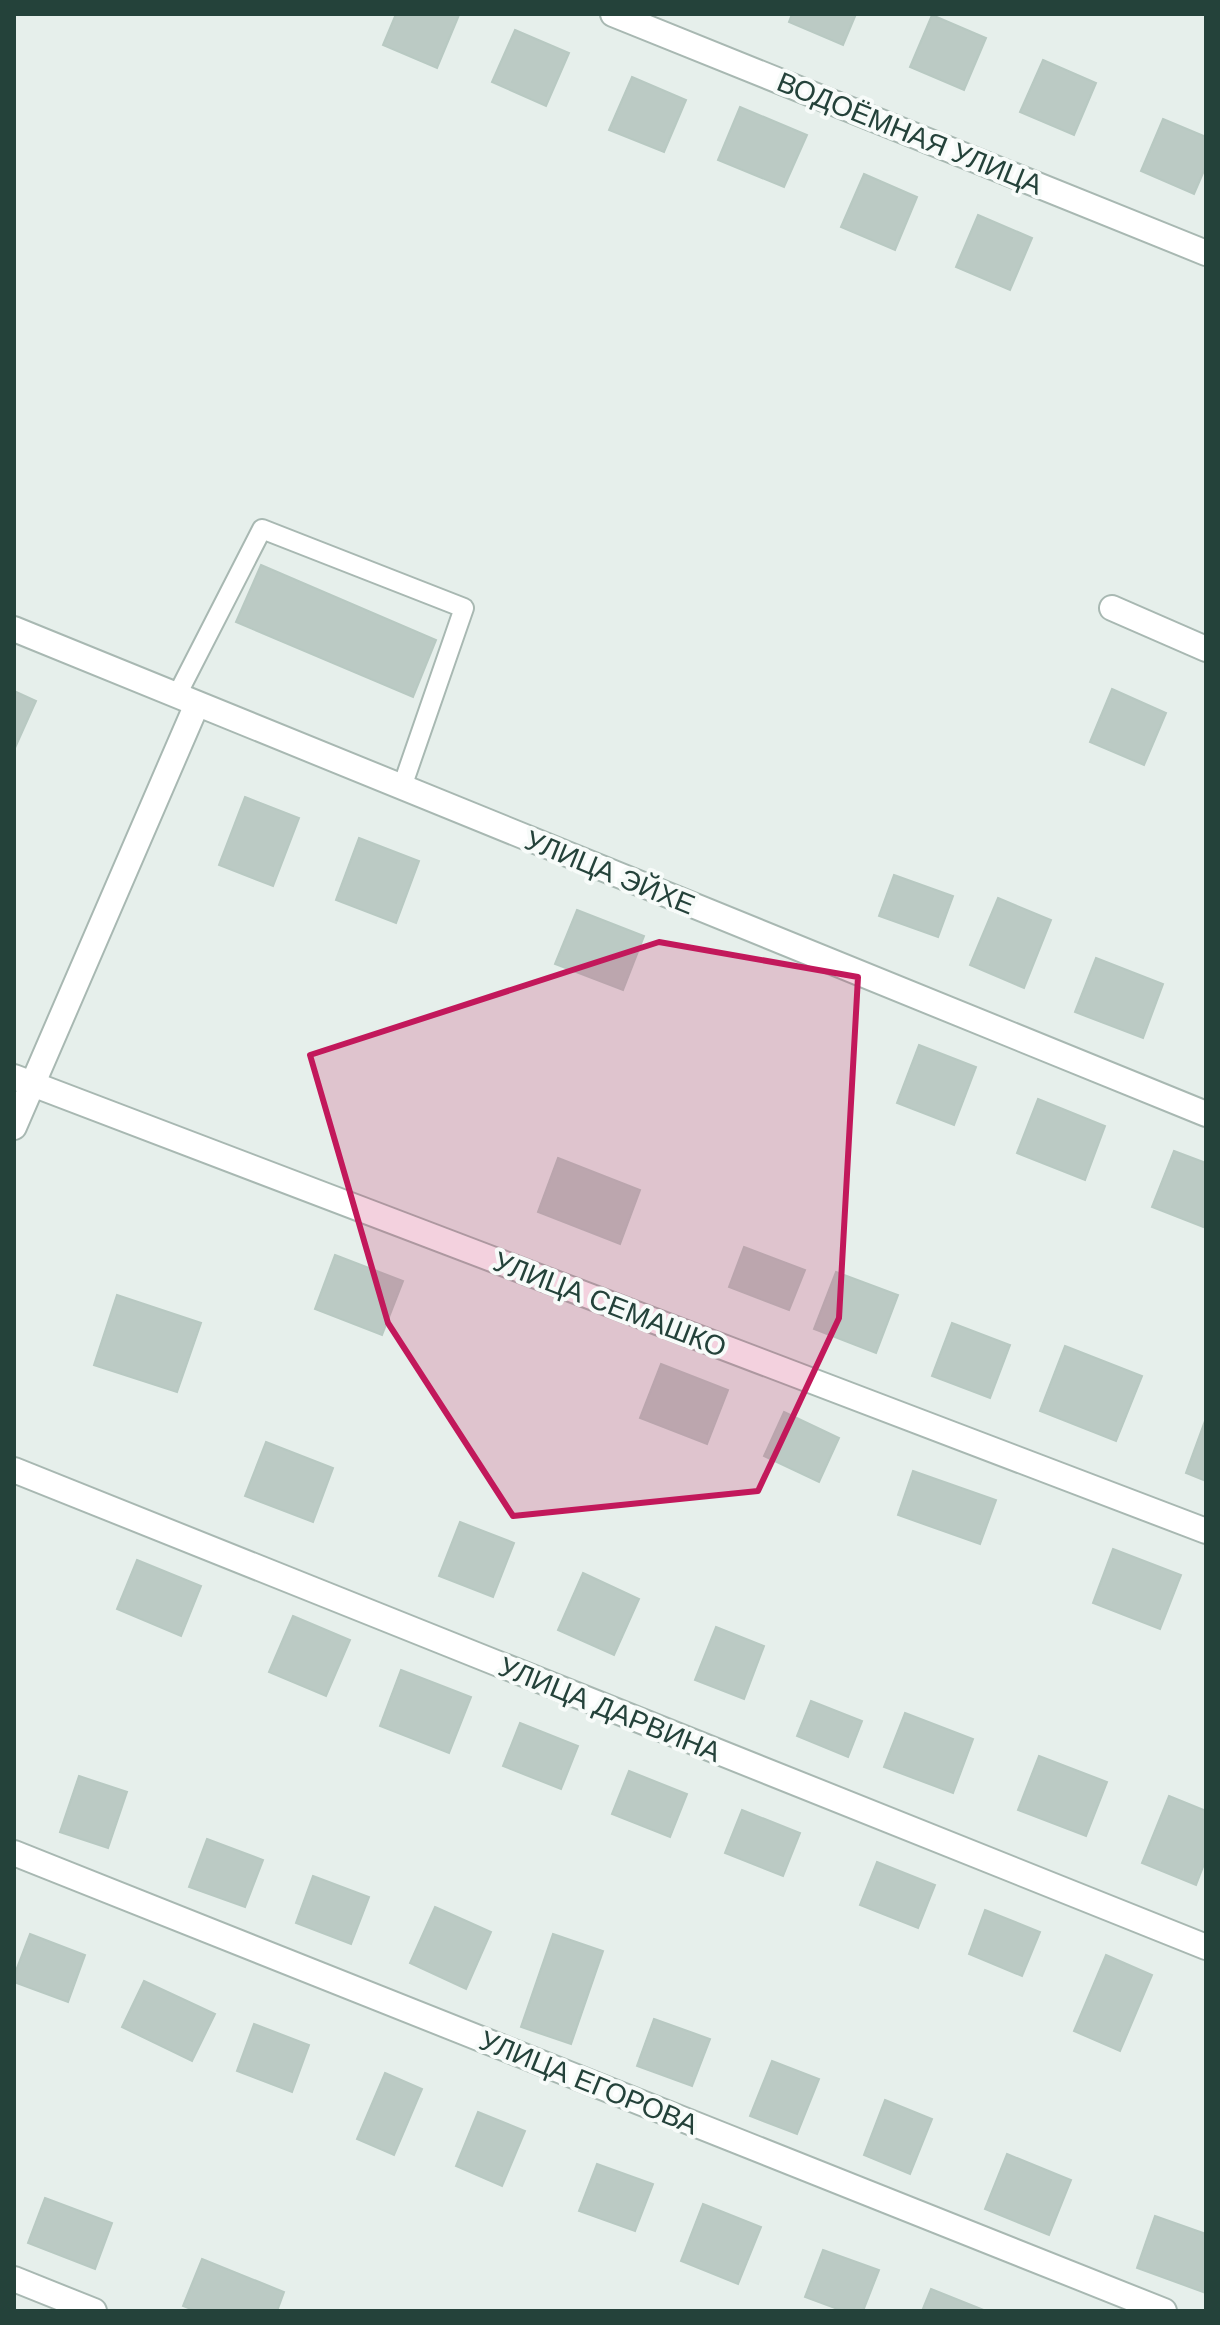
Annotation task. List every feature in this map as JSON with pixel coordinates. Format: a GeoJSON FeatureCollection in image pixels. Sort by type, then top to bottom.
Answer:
{"type":"FeatureCollection","features":[{"type":"Feature","properties":{"kind":"street","name":"ВОДОЁМНАЯ УЛИЦА"},"geometry":{"type":"LineString","coordinates":[[613,14],[1206,253]]}},
{"type":"Feature","properties":{"kind":"street"},"geometry":{"type":"LineString","coordinates":[[1112,608],[1206,649]]}},
{"type":"Feature","properties":{"kind":"street","name":"УЛИЦА ЭЙХЕ"},"geometry":{"type":"LineString","coordinates":[[14,629],[1206,1114]]}},
{"type":"Feature","properties":{"kind":"street"},"geometry":{"type":"LineString","coordinates":[[14,1127],[23,1081],[187,700]]}},
{"type":"Feature","properties":{"kind":"street","name":"УЛИЦА СЕМАШКО"},"geometry":{"type":"LineString","coordinates":[[23,1081],[1206,1531]]}},
{"type":"Feature","properties":{"kind":"street","name":"УЛИЦА ДАРВИНА"},"geometry":{"type":"LineString","coordinates":[[14,1470],[1206,1947]]}},
{"type":"Feature","properties":{"kind":"street","name":"УЛИЦА ЕГОРОВА"},"geometry":{"type":"LineString","coordinates":[[14,1853],[1164,2311]]}},
{"type":"Feature","properties":{"kind":"street"},"geometry":{"type":"LineString","coordinates":[[14,2279],[94,2311]]}},
{"type":"Feature","properties":{"kind":"lane"},"geometry":{"type":"LineString","coordinates":[[187,700],[262,529],[464,608],[402,787]]}},
{"type":"Feature","properties":{"kind":"highlighted area"},"geometry":{"type":"Polygon","coordinates":[[[659,942],[858,977],[839,1318],[758,1491],[513,1516],[388,1323],[310,1055],[659,942]]]}},
{"type":"Feature","properties":{"kind":"building"},"geometry":{"type":"Polygon","coordinates":[[[396,14],[459,15],[437,68],[383,45],[396,14]]]}},
{"type":"Feature","properties":{"kind":"building"},"geometry":{"type":"Polygon","coordinates":[[[792,14],[856,14],[843,45],[789,22],[792,14]]]}},
{"type":"Feature","properties":{"kind":"building"},"geometry":{"type":"Polygon","coordinates":[[[932,15],[986,38],[964,90],[910,67],[932,15]]]}},
{"type":"Feature","properties":{"kind":"building"},"geometry":{"type":"Polygon","coordinates":[[[515,30],[569,53],[546,106],[492,82],[515,30]]]}},
{"type":"Feature","properties":{"kind":"building"},"geometry":{"type":"Polygon","coordinates":[[[1043,60],[1096,83],[1074,135],[1020,112],[1043,60]]]}},
{"type":"Feature","properties":{"kind":"building"},"geometry":{"type":"Polygon","coordinates":[[[632,77],[686,100],[664,152],[609,130],[632,77]]]}},
{"type":"Feature","properties":{"kind":"building"},"geometry":{"type":"Polygon","coordinates":[[[740,107],[807,135],[784,187],[718,160],[740,107]]]}},
{"type":"Feature","properties":{"kind":"building"},"geometry":{"type":"Polygon","coordinates":[[[1163,119],[1206,137],[1206,166],[1194,194],[1141,171],[1163,119]]]}},
{"type":"Feature","properties":{"kind":"building"},"geometry":{"type":"Polygon","coordinates":[[[864,174],[917,197],[895,250],[841,227],[864,174]]]}},
{"type":"Feature","properties":{"kind":"building"},"geometry":{"type":"Polygon","coordinates":[[[978,215],[1032,238],[1010,290],[956,267],[978,215]]]}},
{"type":"Feature","properties":{"kind":"building"},"geometry":{"type":"Polygon","coordinates":[[[261,565],[436,640],[413,697],[236,622],[261,565]]]}},
{"type":"Feature","properties":{"kind":"building"},"geometry":{"type":"Polygon","coordinates":[[[1112,689],[1166,713],[1144,765],[1090,742],[1112,689]]]}},
{"type":"Feature","properties":{"kind":"building"},"geometry":{"type":"Polygon","coordinates":[[[14,691],[36,701],[14,750],[14,691]]]}},
{"type":"Feature","properties":{"kind":"building"},"geometry":{"type":"Polygon","coordinates":[[[245,797],[299,818],[273,886],[219,865],[245,797]]]}},
{"type":"Feature","properties":{"kind":"building"},"geometry":{"type":"Polygon","coordinates":[[[359,838],[419,861],[396,923],[336,900],[359,838]]]}},
{"type":"Feature","properties":{"kind":"building"},"geometry":{"type":"Polygon","coordinates":[[[894,875],[953,896],[938,937],[879,916],[894,875]]]}},
{"type":"Feature","properties":{"kind":"building"},"geometry":{"type":"Polygon","coordinates":[[[998,898],[1051,920],[1024,988],[970,965],[998,898]]]}},
{"type":"Feature","properties":{"kind":"building"},"geometry":{"type":"Polygon","coordinates":[[[577,910],[644,936],[623,990],[555,964],[577,910]]]}},
{"type":"Feature","properties":{"kind":"building"},"geometry":{"type":"Polygon","coordinates":[[[1096,958],[1163,984],[1143,1038],[1075,1012],[1096,958]]]}},
{"type":"Feature","properties":{"kind":"building"},"geometry":{"type":"Polygon","coordinates":[[[919,1045],[976,1067],[954,1125],[897,1103],[919,1045]]]}},
{"type":"Feature","properties":{"kind":"building"},"geometry":{"type":"Polygon","coordinates":[[[1038,1099],[1105,1126],[1085,1180],[1017,1153],[1038,1099]]]}},
{"type":"Feature","properties":{"kind":"building"},"geometry":{"type":"Polygon","coordinates":[[[1174,1151],[1206,1163],[1206,1228],[1152,1207],[1174,1151]]]}},
{"type":"Feature","properties":{"kind":"building"},"geometry":{"type":"Polygon","coordinates":[[[558,1158],[640,1190],[620,1244],[538,1212],[558,1158]]]}},
{"type":"Feature","properties":{"kind":"building"},"geometry":{"type":"Polygon","coordinates":[[[744,1247],[805,1270],[789,1310],[729,1287],[744,1247]]]}},
{"type":"Feature","properties":{"kind":"building"},"geometry":{"type":"Polygon","coordinates":[[[335,1255],[403,1281],[382,1335],[315,1309],[335,1255]]]}},
{"type":"Feature","properties":{"kind":"building"},"geometry":{"type":"Polygon","coordinates":[[[836,1272],[898,1295],[876,1353],[814,1329],[836,1272]]]}},
{"type":"Feature","properties":{"kind":"building"},"geometry":{"type":"Polygon","coordinates":[[[117,1295],[201,1323],[177,1392],[94,1365],[117,1295]]]}},
{"type":"Feature","properties":{"kind":"building"},"geometry":{"type":"Polygon","coordinates":[[[952,1323],[1010,1345],[990,1398],[932,1376],[952,1323]]]}},
{"type":"Feature","properties":{"kind":"building"},"geometry":{"type":"Polygon","coordinates":[[[1065,1346],[1142,1376],[1116,1441],[1040,1411],[1065,1346]]]}},
{"type":"Feature","properties":{"kind":"building"},"geometry":{"type":"Polygon","coordinates":[[[661,1364],[728,1390],[707,1444],[640,1418],[661,1364]]]}},
{"type":"Feature","properties":{"kind":"building"},"geometry":{"type":"Polygon","coordinates":[[[784,1412],[839,1438],[819,1482],[764,1456],[784,1412]]]}},
{"type":"Feature","properties":{"kind":"building"},"geometry":{"type":"Polygon","coordinates":[[[1206,1418],[1206,1481],[1186,1473],[1206,1418]]]}},
{"type":"Feature","properties":{"kind":"building"},"geometry":{"type":"Polygon","coordinates":[[[266,1442],[333,1468],[313,1522],[245,1496],[266,1442]]]}},
{"type":"Feature","properties":{"kind":"building"},"geometry":{"type":"Polygon","coordinates":[[[913,1471],[996,1500],[980,1544],[898,1515],[913,1471]]]}},
{"type":"Feature","properties":{"kind":"building"},"geometry":{"type":"Polygon","coordinates":[[[460,1522],[514,1543],[493,1597],[439,1576],[460,1522]]]}},
{"type":"Feature","properties":{"kind":"building"},"geometry":{"type":"Polygon","coordinates":[[[1113,1549],[1181,1575],[1160,1629],[1093,1603],[1113,1549]]]}},
{"type":"Feature","properties":{"kind":"building"},"geometry":{"type":"Polygon","coordinates":[[[137,1560],[201,1586],[181,1636],[117,1609],[137,1560]]]}},
{"type":"Feature","properties":{"kind":"building"},"geometry":{"type":"Polygon","coordinates":[[[583,1573],[639,1599],[614,1655],[558,1630],[583,1573]]]}},
{"type":"Feature","properties":{"kind":"building"},"geometry":{"type":"Polygon","coordinates":[[[293,1616],[350,1640],[326,1696],[269,1672],[293,1616]]]}},
{"type":"Feature","properties":{"kind":"building"},"geometry":{"type":"Polygon","coordinates":[[[716,1627],[764,1646],[744,1699],[695,1680],[716,1627]]]}},
{"type":"Feature","properties":{"kind":"building"},"geometry":{"type":"Polygon","coordinates":[[[401,1670],[471,1697],[449,1753],[380,1726],[401,1670]]]}},
{"type":"Feature","properties":{"kind":"building"},"geometry":{"type":"Polygon","coordinates":[[[811,1701],[862,1721],[848,1757],[797,1736],[811,1701]]]}},
{"type":"Feature","properties":{"kind":"building"},"geometry":{"type":"Polygon","coordinates":[[[905,1713],[973,1739],[953,1793],[884,1767],[905,1713]]]}},
{"type":"Feature","properties":{"kind":"building"},"geometry":{"type":"Polygon","coordinates":[[[520,1723],[578,1746],[561,1789],[503,1766],[520,1723]]]}},
{"type":"Feature","properties":{"kind":"building"},"geometry":{"type":"Polygon","coordinates":[[[1039,1756],[1107,1782],[1086,1836],[1018,1810],[1039,1756]]]}},
{"type":"Feature","properties":{"kind":"building"},"geometry":{"type":"Polygon","coordinates":[[[629,1771],[687,1794],[670,1837],[612,1814],[629,1771]]]}},
{"type":"Feature","properties":{"kind":"building"},"geometry":{"type":"Polygon","coordinates":[[[79,1776],[127,1792],[108,1848],[60,1832],[79,1776]]]}},
{"type":"Feature","properties":{"kind":"building"},"geometry":{"type":"Polygon","coordinates":[[[1169,1796],[1206,1811],[1206,1859],[1196,1885],[1142,1863],[1169,1796]]]}},
{"type":"Feature","properties":{"kind":"building"},"geometry":{"type":"Polygon","coordinates":[[[742,1810],[800,1833],[783,1876],[725,1853],[742,1810]]]}},
{"type":"Feature","properties":{"kind":"building"},"geometry":{"type":"Polygon","coordinates":[[[207,1839],[263,1860],[245,1907],[189,1887],[207,1839]]]}},
{"type":"Feature","properties":{"kind":"building"},"geometry":{"type":"Polygon","coordinates":[[[877,1862],[935,1885],[918,1928],[860,1905],[877,1862]]]}},
{"type":"Feature","properties":{"kind":"building"},"geometry":{"type":"Polygon","coordinates":[[[313,1876],[369,1897],[351,1944],[296,1923],[313,1876]]]}},
{"type":"Feature","properties":{"kind":"building"},"geometry":{"type":"Polygon","coordinates":[[[435,1907],[491,1932],[466,1989],[410,1963],[435,1907]]]}},
{"type":"Feature","properties":{"kind":"building"},"geometry":{"type":"Polygon","coordinates":[[[985,1910],[1040,1932],[1022,1976],[969,1954],[985,1910]]]}},
{"type":"Feature","properties":{"kind":"building"},"geometry":{"type":"Polygon","coordinates":[[[30,1934],[85,1955],[68,2002],[14,1982],[30,1934]]]}},
{"type":"Feature","properties":{"kind":"building"},"geometry":{"type":"Polygon","coordinates":[[[553,1934],[603,1951],[571,2044],[521,2027],[553,1934]]]}},
{"type":"Feature","properties":{"kind":"building"},"geometry":{"type":"Polygon","coordinates":[[[1106,1955],[1152,1975],[1120,2051],[1074,2031],[1106,1955]]]}},
{"type":"Feature","properties":{"kind":"building"},"geometry":{"type":"Polygon","coordinates":[[[144,1981],[215,2014],[192,2061],[122,2027],[144,1981]]]}},
{"type":"Feature","properties":{"kind":"building"},"geometry":{"type":"Polygon","coordinates":[[[654,2019],[710,2039],[692,2086],[637,2066],[654,2019]]]}},
{"type":"Feature","properties":{"kind":"building"},"geometry":{"type":"Polygon","coordinates":[[[254,2024],[309,2045],[292,2092],[237,2071],[254,2024]]]}},
{"type":"Feature","properties":{"kind":"building"},"geometry":{"type":"Polygon","coordinates":[[[772,2061],[819,2079],[797,2134],[750,2116],[772,2061]]]}},
{"type":"Feature","properties":{"kind":"building"},"geometry":{"type":"Polygon","coordinates":[[[385,2073],[422,2089],[394,2155],[357,2139],[385,2073]]]}},
{"type":"Feature","properties":{"kind":"building"},"geometry":{"type":"Polygon","coordinates":[[[885,2100],[932,2119],[910,2174],[864,2155],[885,2100]]]}},
{"type":"Feature","properties":{"kind":"building"},"geometry":{"type":"Polygon","coordinates":[[[478,2112],[525,2131],[502,2186],[456,2166],[478,2112]]]}},
{"type":"Feature","properties":{"kind":"building"},"geometry":{"type":"Polygon","coordinates":[[[1007,2154],[1071,2180],[1049,2235],[985,2209],[1007,2154]]]}},
{"type":"Feature","properties":{"kind":"building"},"geometry":{"type":"Polygon","coordinates":[[[597,2164],[653,2184],[635,2231],[579,2211],[597,2164]]]}},
{"type":"Feature","properties":{"kind":"building"},"geometry":{"type":"Polygon","coordinates":[[[45,2198],[112,2223],[95,2269],[28,2243],[45,2198]]]}},
{"type":"Feature","properties":{"kind":"building"},"geometry":{"type":"Polygon","coordinates":[[[703,2204],[761,2227],[738,2284],[681,2261],[703,2204]]]}},
{"type":"Feature","properties":{"kind":"building"},"geometry":{"type":"Polygon","coordinates":[[[1155,2216],[1206,2234],[1206,2293],[1137,2268],[1155,2216]]]}},
{"type":"Feature","properties":{"kind":"building"},"geometry":{"type":"Polygon","coordinates":[[[823,2250],[879,2270],[863,2311],[843,2311],[805,2297],[823,2250]]]}},
{"type":"Feature","properties":{"kind":"building"},"geometry":{"type":"Polygon","coordinates":[[[202,2259],[284,2292],[277,2311],[196,2311],[183,2306],[202,2259]]]}},
{"type":"Feature","properties":{"kind":"building"},"geometry":{"type":"Polygon","coordinates":[[[931,2289],[986,2311],[922,2311],[931,2289]]]}}]}
